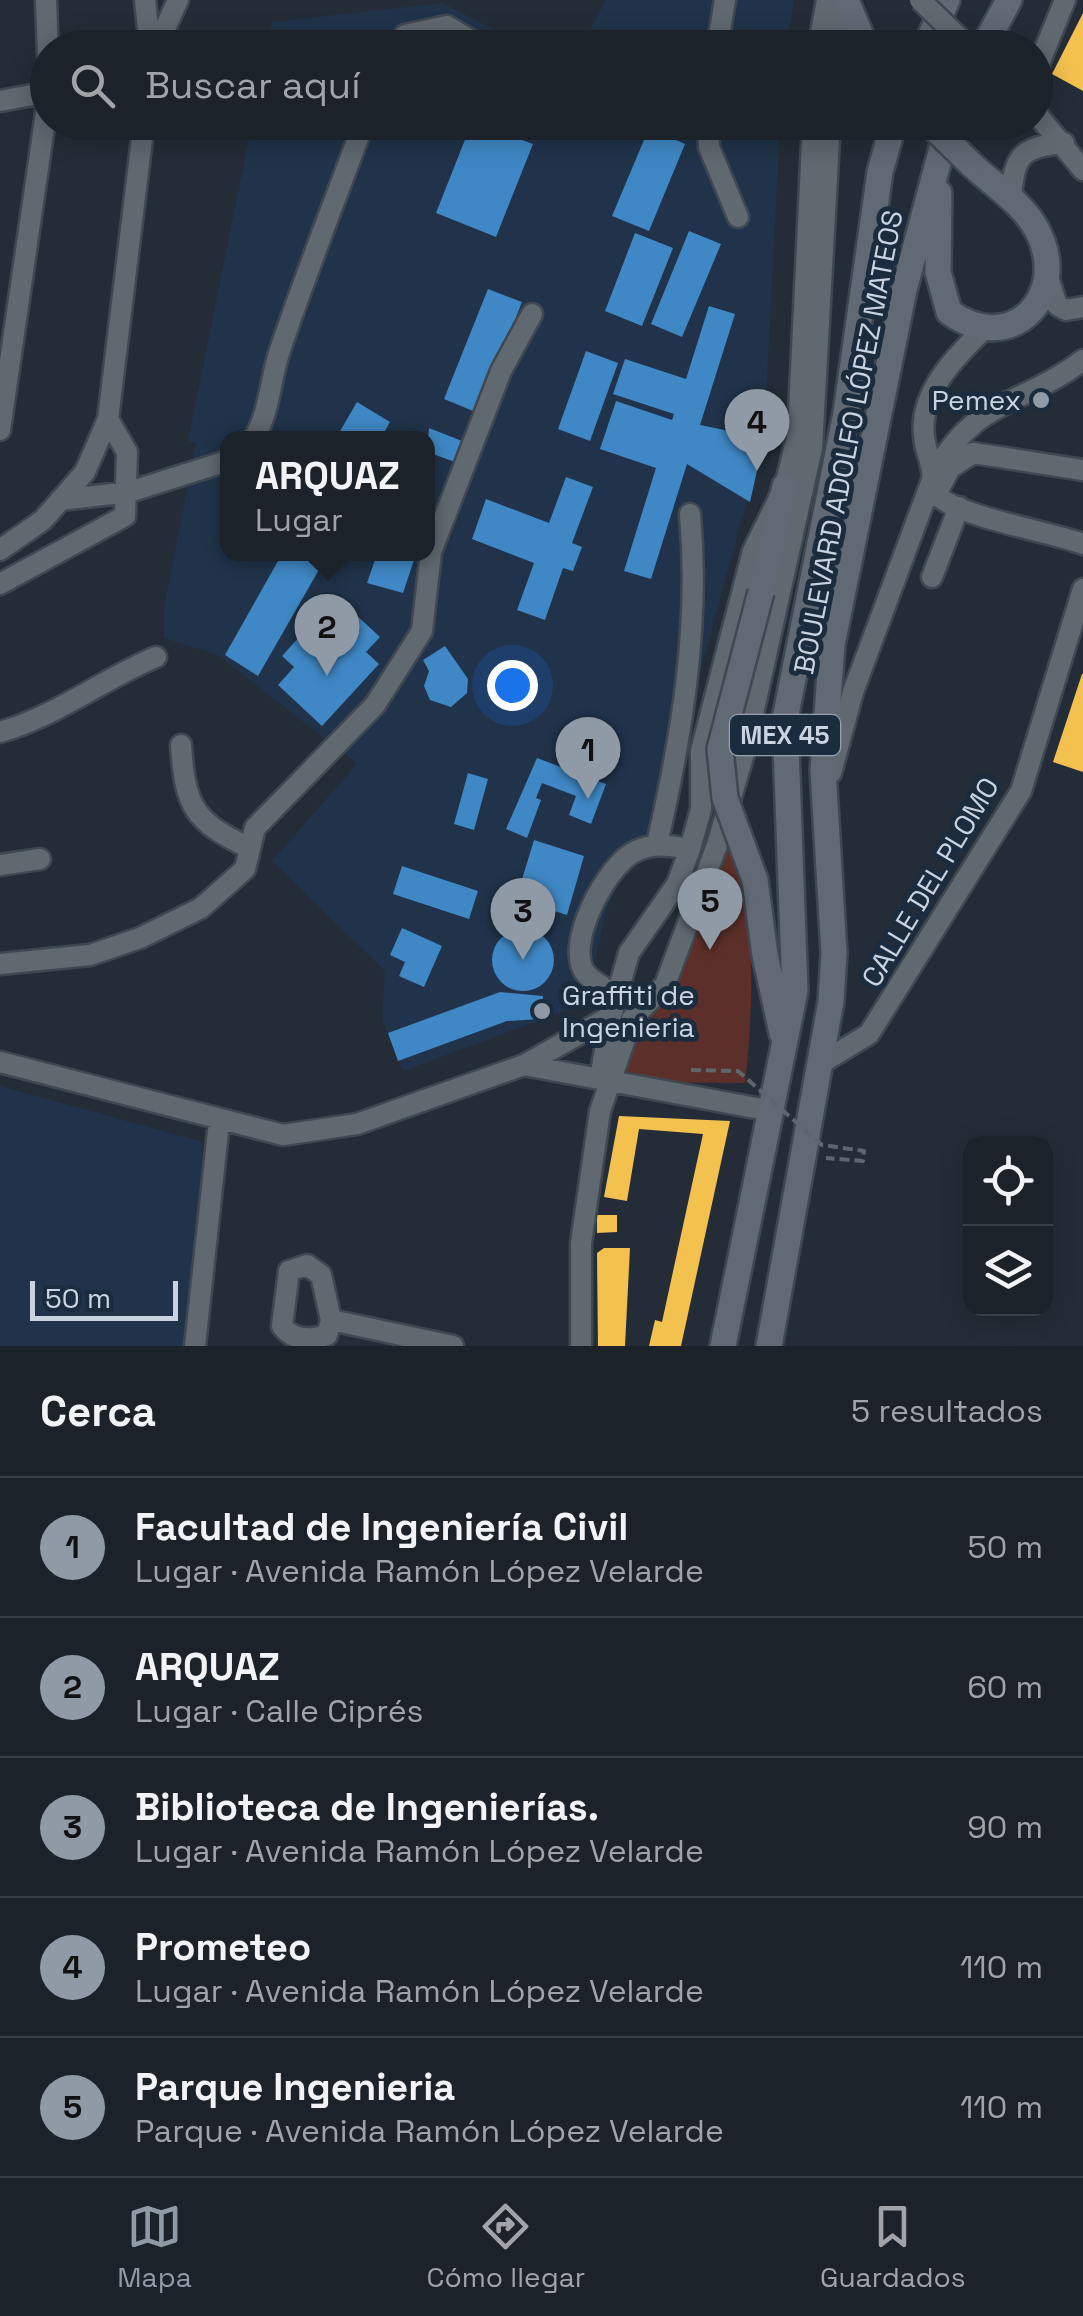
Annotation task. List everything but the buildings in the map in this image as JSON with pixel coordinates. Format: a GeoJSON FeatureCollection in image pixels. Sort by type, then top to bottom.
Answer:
{"type":"FeatureCollection","features":[{"type":"Feature","properties":{"kind":"main road"},"geometry":{"type":"LineString","coordinates":[[933,30],[947,0]]}},
{"type":"Feature","properties":{"kind":"main road"},"geometry":{"type":"LineString","coordinates":[[993,30],[1009,0]]}},
{"type":"Feature","properties":{"kind":"main road"},"geometry":{"type":"LineString","coordinates":[[839,2],[855,30]]}},
{"type":"Feature","properties":{"kind":"main road","name":"BOULEVARD ADOLFO LÓPEZ MATEOS"},"geometry":{"type":"LineString","coordinates":[[724,1346],[785,1047],[795,959],[785,719],[846,413],[880,172],[890,140]]}},
{"type":"Feature","properties":{"kind":"main road","name":"MEX 45"},"geometry":{"type":"LineString","coordinates":[[938,163],[945,140]]}},
{"type":"Feature","properties":{"kind":"main road"},"geometry":{"type":"LineString","coordinates":[[938,163],[940,294],[949,312],[984,330],[1016,326],[1036,306],[1048,277],[1038,231],[1011,198],[946,140]]}},
{"type":"Feature","properties":{"kind":"main road","name":"BOULEVARD ADOLFO LÓPEZ MATEOS"},"geometry":{"type":"LineString","coordinates":[[768,1346],[823,1062],[834,954],[825,794],[832,645],[904,290],[938,163]]}},
{"type":"Feature","properties":{"kind":"main road"},"geometry":{"type":"LineString","coordinates":[[784,486],[720,749],[725,798],[755,880],[765,955],[785,1047]]}},
{"type":"Feature","properties":{"kind":"street"},"geometry":{"type":"LineString","coordinates":[[46,0],[47,30]]}},
{"type":"Feature","properties":{"kind":"street"},"geometry":{"type":"LineString","coordinates":[[146,0],[150,30]]}},
{"type":"Feature","properties":{"kind":"street"},"geometry":{"type":"LineString","coordinates":[[162,30],[178,0]]}},
{"type":"Feature","properties":{"kind":"street"},"geometry":{"type":"LineString","coordinates":[[720,30],[725,0]]}},
{"type":"Feature","properties":{"kind":"street"},"geometry":{"type":"LineString","coordinates":[[920,0],[951,30]]}},
{"type":"Feature","properties":{"kind":"street"},"geometry":{"type":"LineString","coordinates":[[1053,30],[1065,0]]}},
{"type":"Feature","properties":{"kind":"street"},"geometry":{"type":"LineString","coordinates":[[832,30],[839,2]]}},
{"type":"Feature","properties":{"kind":"street"},"geometry":{"type":"LineString","coordinates":[[428,30],[446,26],[453,30]]}},
{"type":"Feature","properties":{"kind":"street"},"geometry":{"type":"LineString","coordinates":[[0,102],[30,96]]}},
{"type":"Feature","properties":{"kind":"street"},"geometry":{"type":"LineString","coordinates":[[1053,131],[1083,170]]}},
{"type":"Feature","properties":{"kind":"street"},"geometry":{"type":"LineString","coordinates":[[0,430],[42,140]]}},
{"type":"Feature","properties":{"kind":"street"},"geometry":{"type":"LineString","coordinates":[[0,550],[43,520],[85,472],[108,418],[142,140]]}},
{"type":"Feature","properties":{"kind":"street"},"geometry":{"type":"LineString","coordinates":[[258,431],[265,420],[276,362],[328,210],[357,140]]}},
{"type":"Feature","properties":{"kind":"street"},"geometry":{"type":"LineString","coordinates":[[709,140],[738,218]]}},
{"type":"Feature","properties":{"kind":"street"},"geometry":{"type":"LineString","coordinates":[[581,1346],[580,1243],[614,1006],[629,953],[677,884],[690,849],[701,809],[701,751],[753,551],[784,486],[798,433],[812,140]]}},
{"type":"Feature","properties":{"kind":"street"},"geometry":{"type":"LineString","coordinates":[[572,1346],[572,1241],[604,1080],[632,1019],[665,985],[695,909],[744,750],[812,448],[829,140]]}},
{"type":"Feature","properties":{"kind":"street"},"geometry":{"type":"LineString","coordinates":[[1011,198],[1019,158],[1034,146],[1064,143]]}},
{"type":"Feature","properties":{"kind":"street"},"geometry":{"type":"LineString","coordinates":[[1048,277],[1057,305],[1066,310],[1083,306]]}},
{"type":"Feature","properties":{"kind":"street"},"geometry":{"type":"LineString","coordinates":[[435,544],[501,371],[532,314]]}},
{"type":"Feature","properties":{"kind":"street"},"geometry":{"type":"LineString","coordinates":[[984,330],[942,372],[927,410],[924,436],[935,472],[931,488],[937,498],[959,507],[1083,544]]}},
{"type":"Feature","properties":{"kind":"street","name":"BOULEVARD ADOLFO LÓPEZ MATEOS"},"geometry":{"type":"LineString","coordinates":[[825,794],[853,692],[935,472],[968,424],[1060,378],[1083,360]]}},
{"type":"Feature","properties":{"kind":"street"},"geometry":{"type":"LineString","coordinates":[[0,584],[125,516],[128,452],[108,418]]}},
{"type":"Feature","properties":{"kind":"street"},"geometry":{"type":"LineString","coordinates":[[937,498],[950,468],[973,453],[1083,470]]}},
{"type":"Feature","properties":{"kind":"street"},"geometry":{"type":"LineString","coordinates":[[60,500],[129,492],[220,464]]}},
{"type":"Feature","properties":{"kind":"street"},"geometry":{"type":"LineString","coordinates":[[932,576],[959,507]]}},
{"type":"Feature","properties":{"kind":"street"},"geometry":{"type":"LineString","coordinates":[[657,844],[687,686],[696,581],[690,514]]}},
{"type":"Feature","properties":{"kind":"street"},"geometry":{"type":"LineString","coordinates":[[0,964],[90,954],[140,938],[201,908],[246,868],[255,828],[375,704],[422,631],[424,583],[430,561]]}},
{"type":"Feature","properties":{"kind":"street","name":"CALLE DEL PLOMO"},"geometry":{"type":"LineString","coordinates":[[823,1062],[870,1034],[1020,791],[1083,588]]}},
{"type":"Feature","properties":{"kind":"street"},"geometry":{"type":"LineString","coordinates":[[0,732],[23,726],[156,657]]}},
{"type":"Feature","properties":{"kind":"street"},"geometry":{"type":"LineString","coordinates":[[181,744],[188,801],[210,830],[250,848]]}},
{"type":"Feature","properties":{"kind":"street"},"geometry":{"type":"LineString","coordinates":[[614,1006],[585,973],[579,940],[618,863],[657,844],[690,849]]}},
{"type":"Feature","properties":{"kind":"street"},"geometry":{"type":"LineString","coordinates":[[0,865],[40,860]]}},
{"type":"Feature","properties":{"kind":"street"},"geometry":{"type":"LineString","coordinates":[[677,884],[695,909]]}},
{"type":"Feature","properties":{"kind":"street"},"geometry":{"type":"LineString","coordinates":[[0,1062],[284,1136],[328,1131],[524,1066],[614,1006]]}},
{"type":"Feature","properties":{"kind":"street"},"geometry":{"type":"LineString","coordinates":[[524,1066],[772,1111]]}},
{"type":"Feature","properties":{"kind":"street"},"geometry":{"type":"LineString","coordinates":[[196,1346],[220,1122]]}},
{"type":"Feature","properties":{"kind":"street"},"geometry":{"type":"LineString","coordinates":[[331,1320],[453,1346]]}},
{"type":"Feature","properties":{"kind":"path"},"geometry":{"type":"LineString","coordinates":[[691,1070],[738,1071],[822,1145],[864,1151],[863,1161],[826,1158]]}},
{"type":"Feature","properties":{"kind":"shaded area"},"geometry":{"type":"Polygon","coordinates":[[[606,0],[794,0],[790,30],[590,30],[606,0]]]}},
{"type":"Feature","properties":{"kind":"shaded area"},"geometry":{"type":"Polygon","coordinates":[[[443,3],[495,30],[270,30],[272,22],[443,3]]]}},
{"type":"Feature","properties":{"kind":"shaded area"},"geometry":{"type":"Polygon","coordinates":[[[249,140],[779,140],[764,438],[696,687],[667,836],[631,845],[606,912],[586,1003],[403,1071],[382,1020],[385,971],[272,861],[357,764],[218,655],[164,638],[164,608],[196,443],[188,441],[249,140]]]}},
{"type":"Feature","properties":{"kind":"shaded area"},"geometry":{"type":"Polygon","coordinates":[[[725,822],[748,918],[751,984],[745,1083],[610,1082],[725,822]]]}},
{"type":"Feature","properties":{"kind":"shaded area"},"geometry":{"type":"Polygon","coordinates":[[[0,1086],[203,1142],[189,1346],[0,1346],[0,1086]]]}},
{"type":"Feature","properties":{"kind":"place","name":"Pemex"},"geometry":{"type":"Point","coordinates":[1041,400]}},
{"type":"Feature","properties":{"kind":"place","name":"Prometeo"},"geometry":{"type":"Point","coordinates":[757,471]}},
{"type":"Feature","properties":{"kind":"place","name":"ARQUAZ"},"geometry":{"type":"Point","coordinates":[327,676]}},
{"type":"Feature","properties":{"kind":"place","name":"Facultad de Ingeniería Civil"},"geometry":{"type":"Point","coordinates":[588,799]}},
{"type":"Feature","properties":{"kind":"place","name":"Parque Ingenieria"},"geometry":{"type":"Point","coordinates":[710,950]}},
{"type":"Feature","properties":{"kind":"place","name":"Biblioteca de Ingenierías."},"geometry":{"type":"Point","coordinates":[523,960]}},
{"type":"Feature","properties":{"kind":"place","name":"Graffiti de Ingenieria"},"geometry":{"type":"Point","coordinates":[542,1011]}}]}
